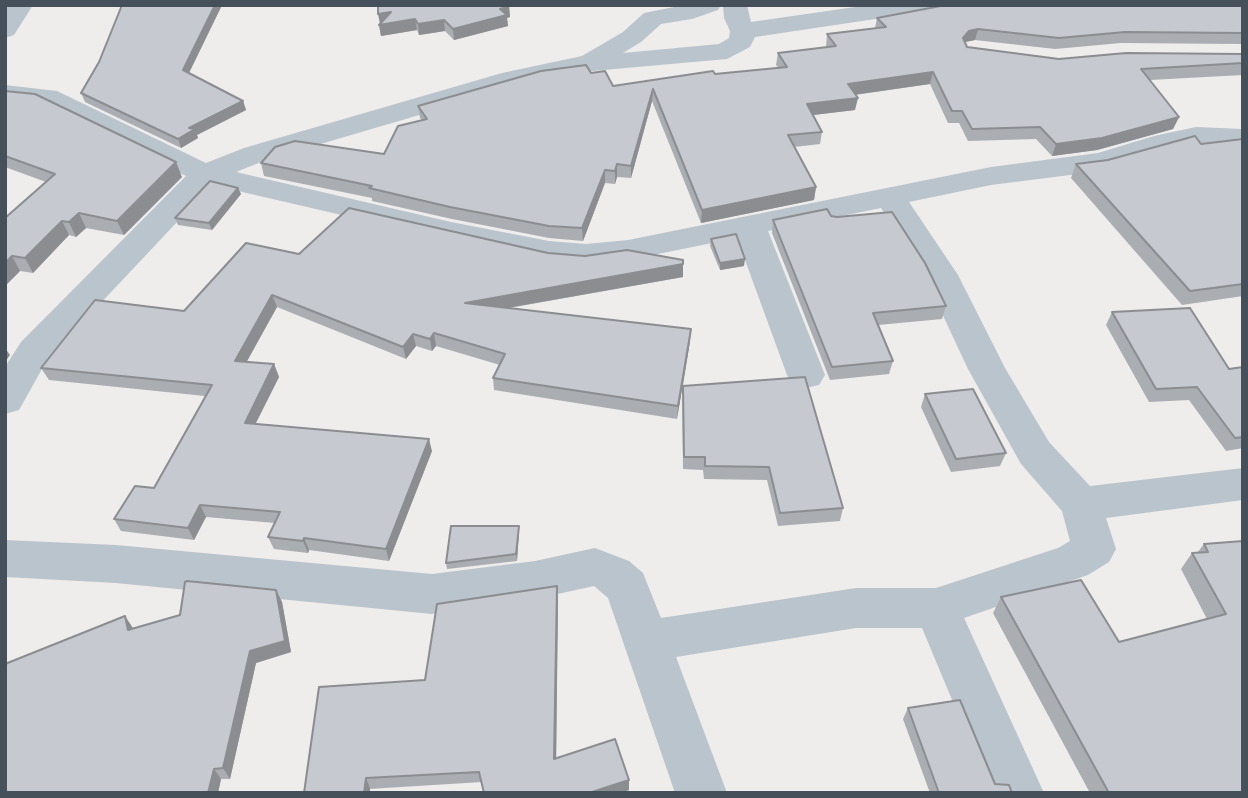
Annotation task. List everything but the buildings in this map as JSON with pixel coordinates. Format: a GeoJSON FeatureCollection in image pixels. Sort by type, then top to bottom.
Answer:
{"type":"FeatureCollection","features":[{"type":"Feature","properties":{"kind":"street"},"geometry":{"type":"LineString","coordinates":[[5,30],[21,5]]}},
{"type":"Feature","properties":{"kind":"street"},"geometry":{"type":"LineString","coordinates":[[581,64],[623,43],[652,12],[683,14],[709,5]]}},
{"type":"Feature","properties":{"kind":"street"},"geometry":{"type":"LineString","coordinates":[[5,400],[34,351],[205,174],[255,154],[443,98],[581,64],[727,51],[741,42],[743,31],[736,18],[735,5]]}},
{"type":"Feature","properties":{"kind":"street"},"geometry":{"type":"LineString","coordinates":[[743,31],[922,5]]}},
{"type":"Feature","properties":{"kind":"street"},"geometry":{"type":"LineString","coordinates":[[5,93],[47,97],[205,174],[549,253],[586,255],[628,250],[991,176],[1102,162],[1164,142],[1196,136],[1243,138]]}},
{"type":"Feature","properties":{"kind":"street"},"geometry":{"type":"LineString","coordinates":[[645,641],[856,608],[936,608],[1072,562],[1094,549],[1081,504],[1035,453],[987,369],[941,275],[890,198]]}},
{"type":"Feature","properties":{"kind":"street"},"geometry":{"type":"LineString","coordinates":[[748,225],[806,375]]}},
{"type":"Feature","properties":{"kind":"street"},"geometry":{"type":"LineString","coordinates":[[1081,504],[1243,484]]}},
{"type":"Feature","properties":{"kind":"street"},"geometry":{"type":"LineString","coordinates":[[5,558],[116,564],[432,594],[535,580],[595,567],[613,574],[626,587],[701,793]]}},
{"type":"Feature","properties":{"kind":"street"},"geometry":{"type":"LineString","coordinates":[[936,608],[1018,793]]}}]}
